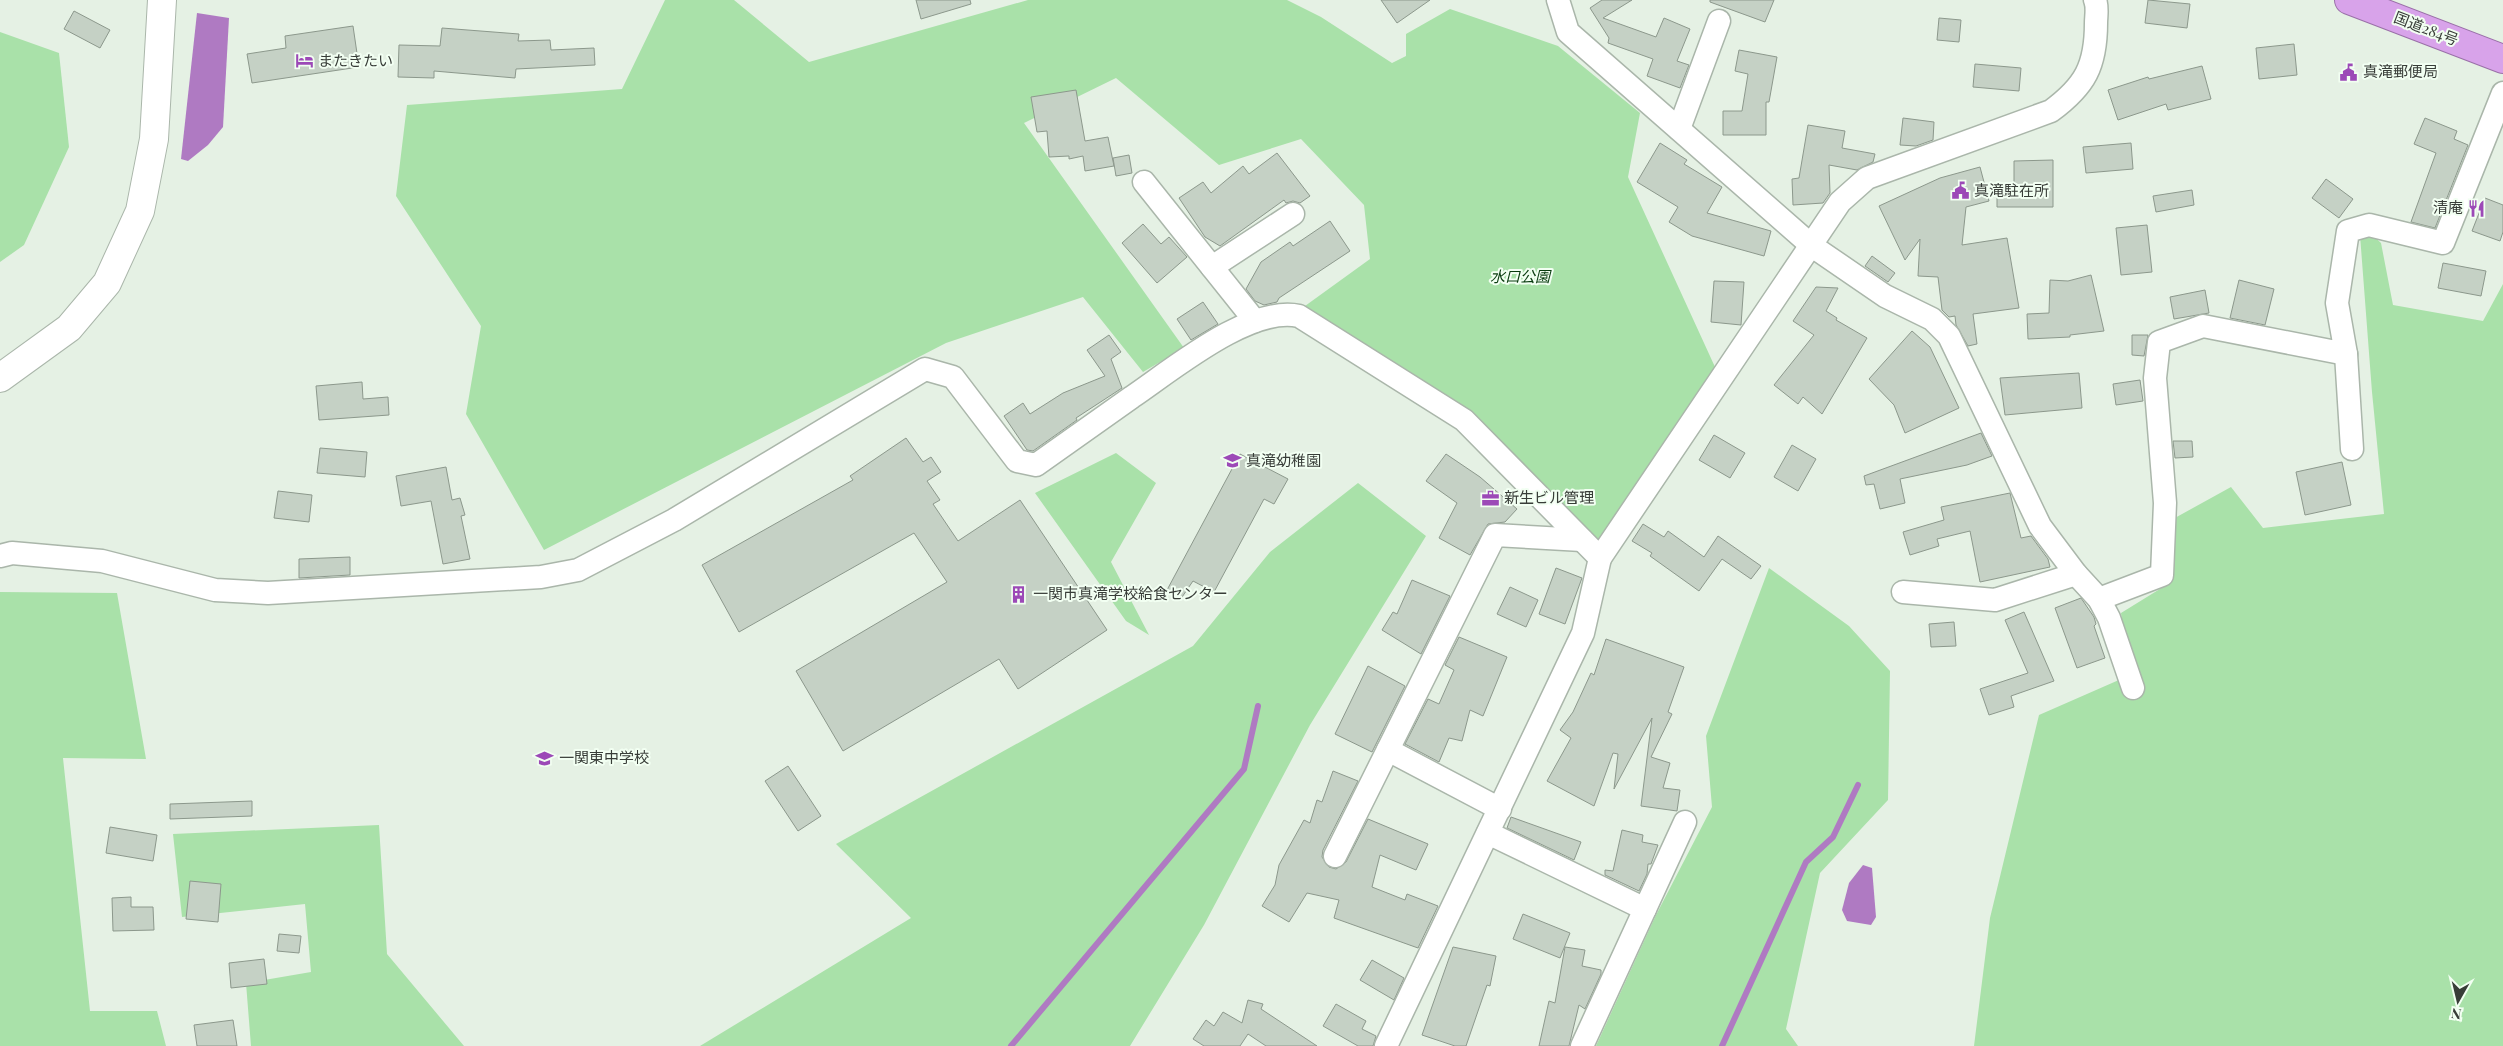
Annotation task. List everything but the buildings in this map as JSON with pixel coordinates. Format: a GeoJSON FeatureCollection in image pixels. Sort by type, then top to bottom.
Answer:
{"type":"FeatureCollection","features":[{"type":"Feature","properties":{"kind":"highway","name":"国道284号"},"geometry":{"type":"LineString","coordinates":[[2349,0],[2503,59]]}},
{"type":"Feature","properties":{"kind":"street"},"geometry":{"type":"LineString","coordinates":[[0,378],[69,328],[106,283],[140,211],[154,140],[162,0]]}},
{"type":"Feature","properties":{"kind":"street"},"geometry":{"type":"LineString","coordinates":[[1558,0],[1568,32],[1812,246],[1885,296],[1932,319],[1950,336],[2040,526],[2076,574],[2099,599],[2109,618],[2133,688]]}},
{"type":"Feature","properties":{"kind":"street"},"geometry":{"type":"LineString","coordinates":[[1386,1046],[1583,633],[1600,558],[1840,202],[1867,178],[2051,111],[2074,94],[2087,72],[2096,48],[2095,0]]}},
{"type":"Feature","properties":{"kind":"street"},"geometry":{"type":"LineString","coordinates":[[1679,129],[1718,22]]}},
{"type":"Feature","properties":{"kind":"street"},"geometry":{"type":"LineString","coordinates":[[2352,449],[2346,354],[2338,303],[2348,231],[2369,225],[2443,243],[2503,93]]}},
{"type":"Feature","properties":{"kind":"street"},"geometry":{"type":"LineString","coordinates":[[1144,182],[1255,321]]}},
{"type":"Feature","properties":{"kind":"street"},"geometry":{"type":"LineString","coordinates":[[1212,267],[1294,214]]}},
{"type":"Feature","properties":{"kind":"street"},"geometry":{"type":"LineString","coordinates":[[0,556],[12,553],[102,561],[215,590],[268,594],[541,577],[578,570],[674,520],[925,369],[953,377],[1017,460],[1036,465],[1212,342],[1255,321],[1286,313],[1299,316],[1464,420],[1600,558]]}},
{"type":"Feature","properties":{"kind":"street"},"geometry":{"type":"LineString","coordinates":[[2099,599],[2162,575],[2165,503],[2155,378],[2159,342],[2203,326],[2346,354]]}},
{"type":"Feature","properties":{"kind":"street"},"geometry":{"type":"LineString","coordinates":[[1335,856],[1495,535],[1582,540]]}},
{"type":"Feature","properties":{"kind":"street"},"geometry":{"type":"LineString","coordinates":[[1903,592],[1996,600],[2076,574]]}},
{"type":"Feature","properties":{"kind":"street"},"geometry":{"type":"LineString","coordinates":[[1388,750],[1500,810]]}},
{"type":"Feature","properties":{"kind":"street"},"geometry":{"type":"LineString","coordinates":[[1582,1046],[1685,822]]}},
{"type":"Feature","properties":{"kind":"street"},"geometry":{"type":"LineString","coordinates":[[1488,833],[1645,909]]}},
{"type":"Feature","properties":{"kind":"green space","name":"水口公園"},"geometry":{"type":"Polygon","coordinates":[[[665,0],[734,0],[809,62],[1028,0],[1287,0],[1321,17],[1392,63],[1406,56],[1406,34],[1450,9],[1558,46],[1640,113],[1628,177],[1715,367],[1598,541],[1469,411],[1305,306],[1370,259],[1364,205],[1301,139],[1219,165],[1116,78],[1024,123],[1184,348],[1143,372],[1083,297],[946,343],[544,550],[466,414],[481,326],[396,196],[407,105],[622,89],[665,0]]]}},
{"type":"Feature","properties":{"kind":"green space"},"geometry":{"type":"Polygon","coordinates":[[[0,32],[59,53],[69,147],[24,245],[0,262],[0,32]]]}},
{"type":"Feature","properties":{"kind":"green space"},"geometry":{"type":"Polygon","coordinates":[[[2359,222],[2381,243],[2393,305],[2483,321],[2503,284],[2503,1046],[1974,1046],[1990,918],[2039,715],[2128,676],[2121,613],[2168,584],[2173,519],[2231,487],[2263,528],[2384,514],[2372,392],[2359,222]]]}},
{"type":"Feature","properties":{"kind":"green space"},"geometry":{"type":"Polygon","coordinates":[[[1116,453],[1156,483],[1111,562],[1149,635],[1126,621],[1035,493],[1116,453]]]}},
{"type":"Feature","properties":{"kind":"green space"},"geometry":{"type":"Polygon","coordinates":[[[1358,483],[1426,536],[1310,725],[1204,925],[1130,1046],[700,1046],[911,918],[836,844],[1193,646],[1270,552],[1358,483]]]}},
{"type":"Feature","properties":{"kind":"green space"},"geometry":{"type":"Polygon","coordinates":[[[1769,568],[1849,626],[1890,671],[1888,800],[1820,873],[1786,1029],[1798,1046],[1596,1046],[1655,917],[1712,807],[1706,736],[1769,568]]]}},
{"type":"Feature","properties":{"kind":"green space"},"geometry":{"type":"Polygon","coordinates":[[[0,592],[117,593],[146,759],[63,758],[90,1011],[157,1011],[166,1046],[0,1046],[0,592]]]}},
{"type":"Feature","properties":{"kind":"green space"},"geometry":{"type":"Polygon","coordinates":[[[379,825],[387,954],[464,1046],[251,1046],[246,983],[311,972],[305,904],[182,917],[173,834],[379,825]]]}},
{"type":"Feature","properties":{"kind":"shaded area"},"geometry":{"type":"Polygon","coordinates":[[[197,13],[229,18],[223,127],[208,145],[188,161],[181,159],[197,13]]]}},
{"type":"Feature","properties":{"kind":"shaded area"},"geometry":{"type":"Polygon","coordinates":[[[1863,865],[1872,868],[1876,917],[1871,925],[1847,921],[1842,910],[1849,883],[1863,865]]]}},
{"type":"Feature","properties":{"kind":"waterway"},"geometry":{"type":"LineString","coordinates":[[1011,1046],[1244,769],[1258,706]]}},
{"type":"Feature","properties":{"kind":"waterway"},"geometry":{"type":"LineString","coordinates":[[1722,1046],[1806,862],[1833,837],[1858,785]]}},
{"type":"Feature","properties":{"kind":"place","name":"またきたい"},"geometry":{"type":"Point","coordinates":[304,61]}},
{"type":"Feature","properties":{"kind":"place","name":"真滝郵便局"},"geometry":{"type":"Point","coordinates":[2349,72]}},
{"type":"Feature","properties":{"kind":"place","name":"真滝駐在所"},"geometry":{"type":"Point","coordinates":[1960,191]}},
{"type":"Feature","properties":{"kind":"place","name":"清庵"},"geometry":{"type":"Point","coordinates":[2477,208]}},
{"type":"Feature","properties":{"kind":"place","name":"真滝幼稚園"},"geometry":{"type":"Point","coordinates":[1232,461]}},
{"type":"Feature","properties":{"kind":"place","name":"新生ビル管理"},"geometry":{"type":"Point","coordinates":[1490,498]}},
{"type":"Feature","properties":{"kind":"place","name":"一関市真滝学校給食センター"},"geometry":{"type":"Point","coordinates":[1019,594]}},
{"type":"Feature","properties":{"kind":"place","name":"一関東中学校"},"geometry":{"type":"Point","coordinates":[545,758]}}]}
